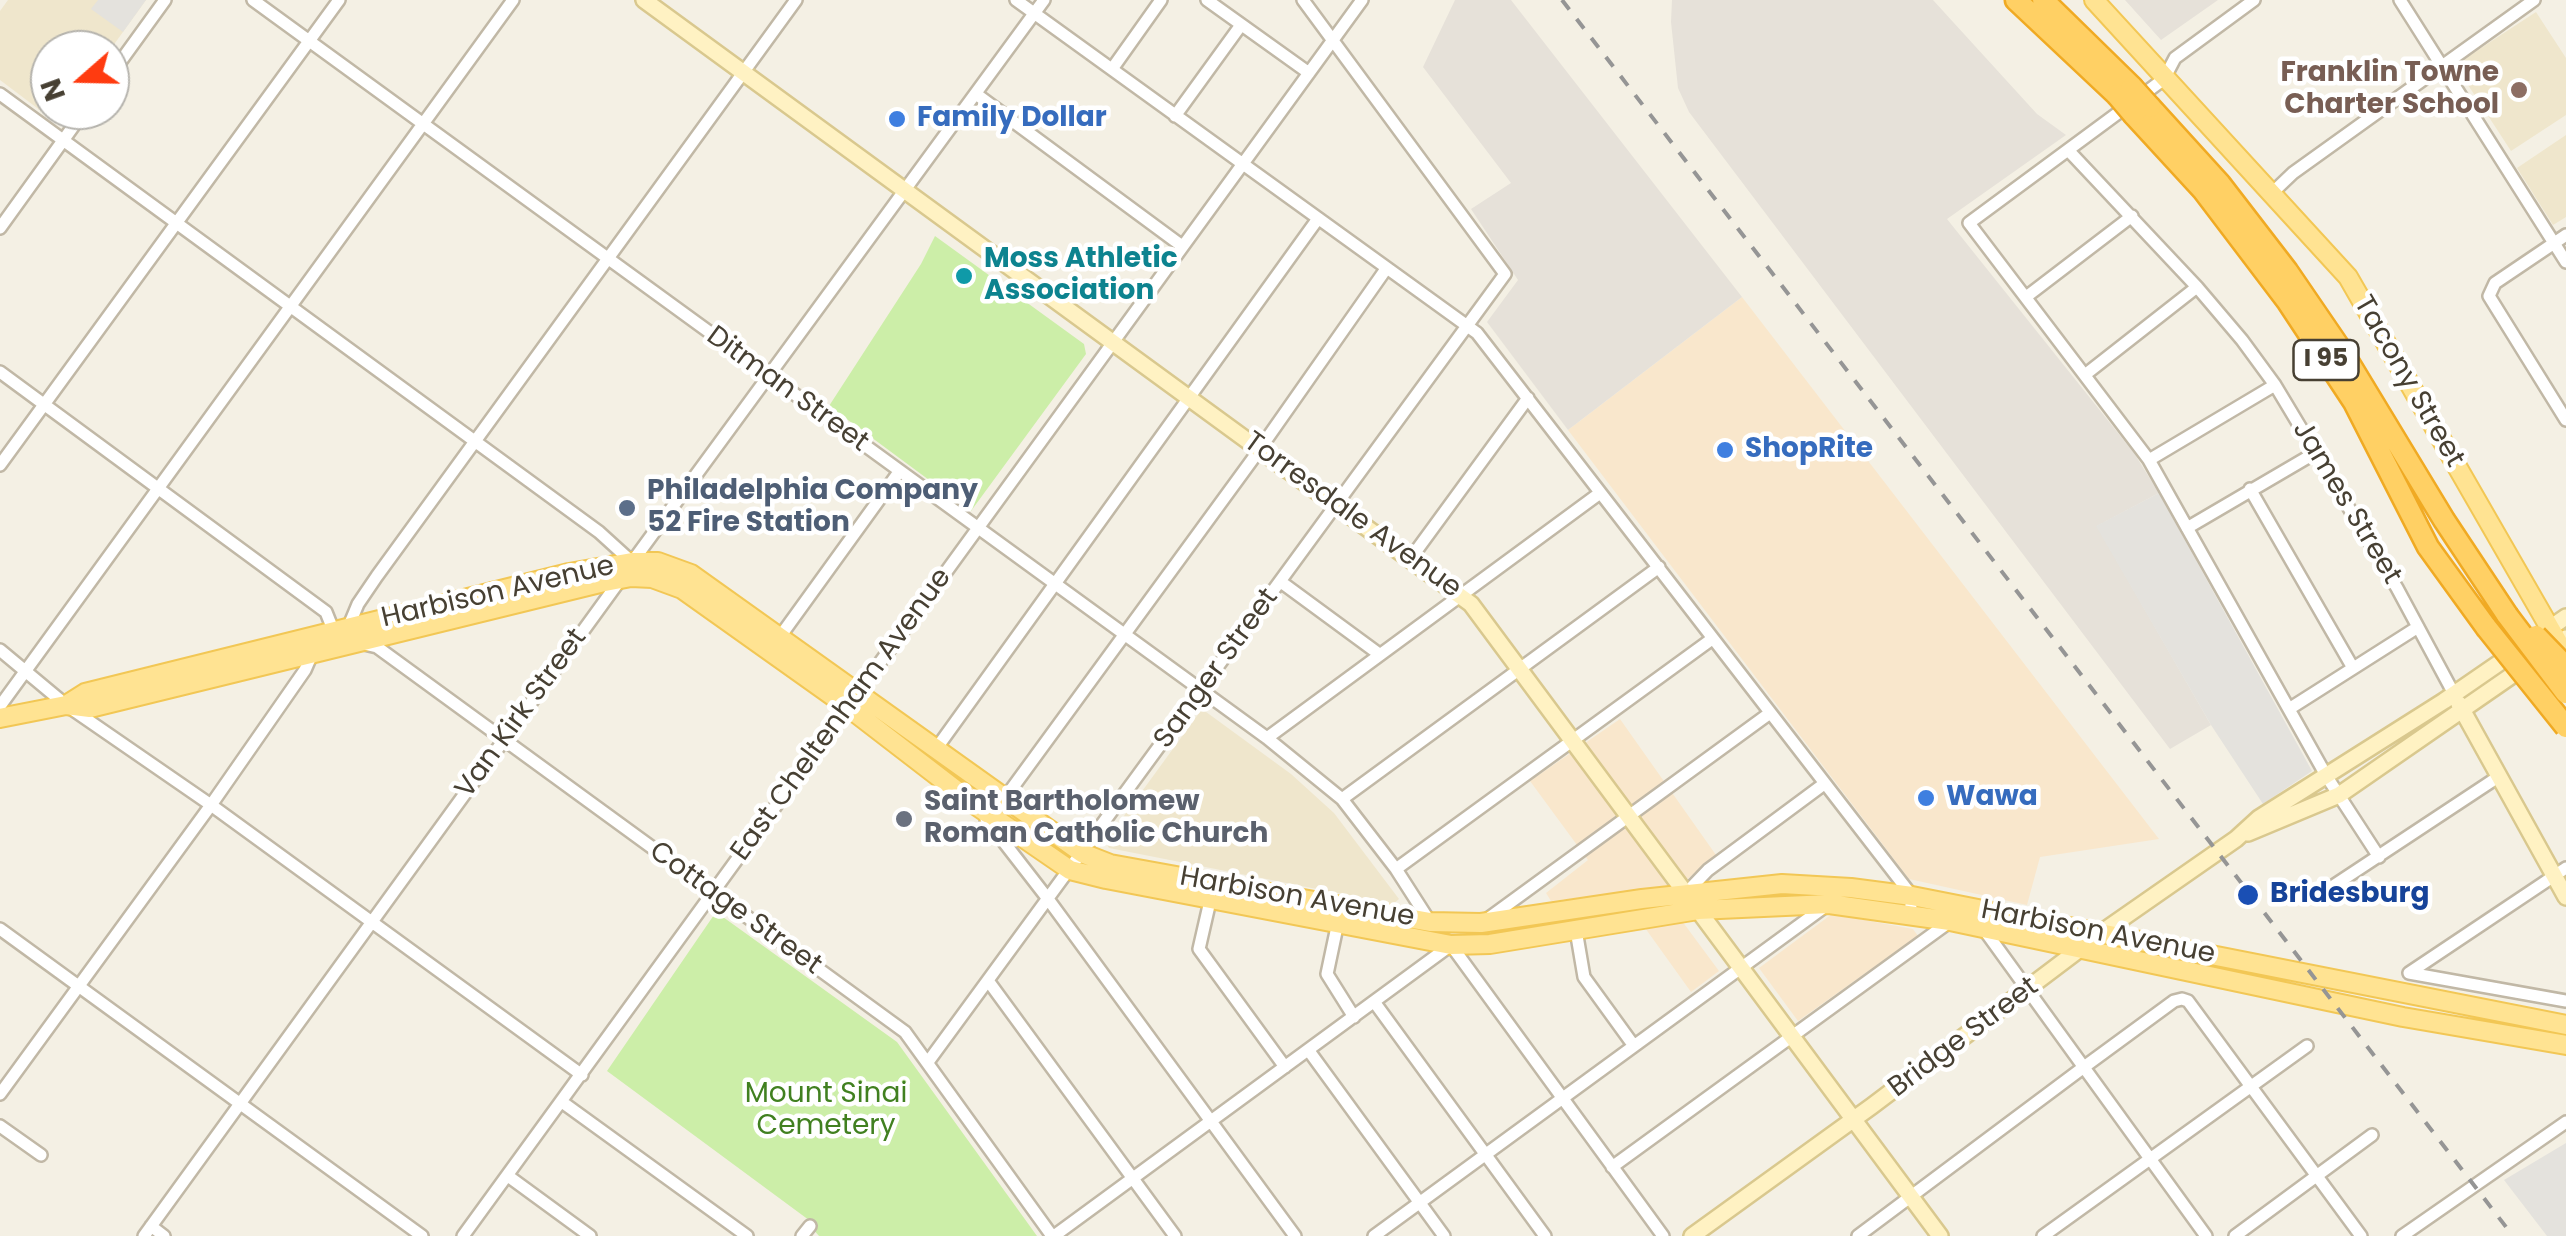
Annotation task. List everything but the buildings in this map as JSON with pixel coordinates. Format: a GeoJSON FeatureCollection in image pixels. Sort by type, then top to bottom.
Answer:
{"type":"FeatureCollection","features":[{"type":"Feature","properties":{"kind":"highway","name":"I 95"},"geometry":{"type":"LineString","coordinates":[[2016,0],[2125,91]]}},
{"type":"Feature","properties":{"kind":"highway","name":"I 95"},"geometry":{"type":"LineString","coordinates":[[2043,0],[2142,111],[2288,302],[2354,402],[2428,547],[2486,628],[2566,727]]}},
{"type":"Feature","properties":{"kind":"highway","name":"I 95"},"geometry":{"type":"LineString","coordinates":[[2142,111],[2220,184],[2287,270],[2341,350],[2444,520],[2509,611]]}},
{"type":"Feature","properties":{"kind":"highway"},"geometry":{"type":"LineString","coordinates":[[2509,611],[2566,667]]}},
{"type":"Feature","properties":{"kind":"highway"},"geometry":{"type":"LineString","coordinates":[[2509,611],[2566,693]]}},
{"type":"Feature","properties":{"kind":"main road","name":"Torresdale Avenue"},"geometry":{"type":"LineString","coordinates":[[644,0],[1460,595],[1521,668],[1940,1236]]}},
{"type":"Feature","properties":{"kind":"main road","name":"Tacony Street"},"geometry":{"type":"LineString","coordinates":[[2094,0],[2348,277],[2560,641]]}},
{"type":"Feature","properties":{"kind":"main road","name":"Harbison Avenue"},"geometry":{"type":"LineString","coordinates":[[0,718],[66,705],[90,708],[312,654],[347,634],[569,574],[632,562],[658,562],[680,568],[778,638],[974,804],[1070,870],[1450,945],[1482,944],[1698,910],[1829,904],[1967,908],[2566,1025]]}},
{"type":"Feature","properties":{"kind":"main road","name":"Harbison Avenue"},"geometry":{"type":"LineString","coordinates":[[66,705],[86,693],[347,634],[620,578],[652,578],[682,589],[852,700],[936,748],[1082,853],[1110,864],[1430,922],[1482,924],[1782,884],[1911,905],[1950,921],[1982,928],[2403,1017],[2566,1045]]}},
{"type":"Feature","properties":{"kind":"main road","name":"Bridge Street"},"geometry":{"type":"LineString","coordinates":[[1692,1236],[2236,839],[2259,818],[2560,641],[2566,617]]}},
{"type":"Feature","properties":{"kind":"main road","name":"Bridge Street"},"geometry":{"type":"LineString","coordinates":[[2236,839],[2339,795],[2458,702]]}},
{"type":"Feature","properties":{"kind":"main road","name":"James Street"},"geometry":{"type":"LineString","coordinates":[[2458,702],[2498,777],[2560,872],[2566,897]]}},
{"type":"Feature","properties":{"kind":"main road"},"geometry":{"type":"LineString","coordinates":[[1430,922],[1450,945]]}},
{"type":"Feature","properties":{"kind":"main road"},"geometry":{"type":"LineString","coordinates":[[1482,924],[1482,944]]}},
{"type":"Feature","properties":{"kind":"street"},"geometry":{"type":"LineString","coordinates":[[130,49],[166,0]]}},
{"type":"Feature","properties":{"kind":"street","name":"Ditman Street"},"geometry":{"type":"LineString","coordinates":[[253,0],[1268,738],[1342,799],[1430,922]]}},
{"type":"Feature","properties":{"kind":"street"},"geometry":{"type":"LineString","coordinates":[[0,465],[339,0]]}},
{"type":"Feature","properties":{"kind":"street"},"geometry":{"type":"LineString","coordinates":[[0,706],[512,0]]}},
{"type":"Feature","properties":{"kind":"street"},"geometry":{"type":"LineString","coordinates":[[347,634],[358,604],[796,0]]}},
{"type":"Feature","properties":{"kind":"street"},"geometry":{"type":"LineString","coordinates":[[1016,0],[1477,333],[1770,712],[1911,905]]}},
{"type":"Feature","properties":{"kind":"street","name":"Van Kirk Street"},"geometry":{"type":"LineString","coordinates":[[147,1231],[1044,0]]}},
{"type":"Feature","properties":{"kind":"street"},"geometry":{"type":"LineString","coordinates":[[1112,69],[1161,0]]}},
{"type":"Feature","properties":{"kind":"street"},"geometry":{"type":"LineString","coordinates":[[1206,0],[1309,73]]}},
{"type":"Feature","properties":{"kind":"street"},"geometry":{"type":"LineString","coordinates":[[1303,0],[1332,40]]}},
{"type":"Feature","properties":{"kind":"street","name":"East Cheltenham Avenue"},"geometry":{"type":"LineString","coordinates":[[464,1236],[1362,0]]}},
{"type":"Feature","properties":{"kind":"street"},"geometry":{"type":"LineString","coordinates":[[2254,0],[2175,58],[2164,80],[1970,223],[2149,460],[2327,777],[2380,857]]}},
{"type":"Feature","properties":{"kind":"street"},"geometry":{"type":"LineString","coordinates":[[2400,0],[2566,262]]}},
{"type":"Feature","properties":{"kind":"street"},"geometry":{"type":"LineString","coordinates":[[2271,194],[2293,173],[2534,0]]}},
{"type":"Feature","properties":{"kind":"street"},"geometry":{"type":"LineString","coordinates":[[1175,116],[1240,25]]}},
{"type":"Feature","properties":{"kind":"street","name":"Sanger Street"},"geometry":{"type":"LineString","coordinates":[[928,1062],[1504,274],[1332,40]]}},
{"type":"Feature","properties":{"kind":"street"},"geometry":{"type":"LineString","coordinates":[[0,94],[599,532],[632,562]]}},
{"type":"Feature","properties":{"kind":"street"},"geometry":{"type":"LineString","coordinates":[[976,94],[1182,246]]}},
{"type":"Feature","properties":{"kind":"street"},"geometry":{"type":"LineString","coordinates":[[0,228],[70,130]]}},
{"type":"Feature","properties":{"kind":"street","name":"James Street"},"geometry":{"type":"LineString","coordinates":[[2068,150],[2196,286],[2275,386],[2418,626],[2458,702]]}},
{"type":"Feature","properties":{"kind":"street"},"geometry":{"type":"LineString","coordinates":[[2026,297],[2132,216]]}},
{"type":"Feature","properties":{"kind":"street"},"geometry":{"type":"LineString","coordinates":[[936,748],[1317,220]]}},
{"type":"Feature","properties":{"kind":"street"},"geometry":{"type":"LineString","coordinates":[[2566,235],[2496,283],[2489,296],[2566,420]]}},
{"type":"Feature","properties":{"kind":"street"},"geometry":{"type":"LineString","coordinates":[[1005,798],[1386,269]]}},
{"type":"Feature","properties":{"kind":"street"},"geometry":{"type":"LineString","coordinates":[[2086,374],[2196,286]]}},
{"type":"Feature","properties":{"kind":"street","name":"Cottage Street"},"geometry":{"type":"LineString","coordinates":[[0,372],[326,612],[347,634],[378,646],[904,1032],[1053,1236]]}},
{"type":"Feature","properties":{"kind":"street"},"geometry":{"type":"LineString","coordinates":[[2149,460],[2275,386]]}},
{"type":"Feature","properties":{"kind":"street"},"geometry":{"type":"LineString","coordinates":[[1411,558],[1528,398]]}},
{"type":"Feature","properties":{"kind":"street"},"geometry":{"type":"LineString","coordinates":[[2186,528],[2315,453]]}},
{"type":"Feature","properties":{"kind":"street"},"geometry":{"type":"LineString","coordinates":[[778,638],[899,472]]}},
{"type":"Feature","properties":{"kind":"street"},"geometry":{"type":"LineString","coordinates":[[2250,489],[2353,668]]}},
{"type":"Feature","properties":{"kind":"street"},"geometry":{"type":"LineString","coordinates":[[1268,738],[1600,493]]}},
{"type":"Feature","properties":{"kind":"street"},"geometry":{"type":"LineString","coordinates":[[1342,799],[1658,567]]}},
{"type":"Feature","properties":{"kind":"street"},"geometry":{"type":"LineString","coordinates":[[1282,582],[1379,654]]}},
{"type":"Feature","properties":{"kind":"street"},"geometry":{"type":"LineString","coordinates":[[2289,709],[2418,626]]}},
{"type":"Feature","properties":{"kind":"street"},"geometry":{"type":"LineString","coordinates":[[1396,870],[1712,639]]}},
{"type":"Feature","properties":{"kind":"street"},"geometry":{"type":"LineString","coordinates":[[0,650],[66,705],[211,805],[582,1074]]}},
{"type":"Feature","properties":{"kind":"street"},"geometry":{"type":"LineString","coordinates":[[0,1094],[211,805],[305,670],[312,654]]}},
{"type":"Feature","properties":{"kind":"street"},"geometry":{"type":"LineString","coordinates":[[1482,924],[1770,712]]}},
{"type":"Feature","properties":{"kind":"street"},"geometry":{"type":"LineString","coordinates":[[2318,896],[2498,777]]}},
{"type":"Feature","properties":{"kind":"street"},"geometry":{"type":"LineString","coordinates":[[1686,894],[1708,870],[1824,784]]}},
{"type":"Feature","properties":{"kind":"street"},"geometry":{"type":"LineString","coordinates":[[974,804],[1295,1236]]}},
{"type":"Feature","properties":{"kind":"street"},"geometry":{"type":"LineString","coordinates":[[2560,872],[2409,973],[2566,1001]]}},
{"type":"Feature","properties":{"kind":"street"},"geometry":{"type":"LineString","coordinates":[[1210,900],[1199,949],[1285,1068]]}},
{"type":"Feature","properties":{"kind":"street"},"geometry":{"type":"LineString","coordinates":[[1374,1236],[1829,904]]}},
{"type":"Feature","properties":{"kind":"street"},"geometry":{"type":"LineString","coordinates":[[1612,1168],[1967,908]]}},
{"type":"Feature","properties":{"kind":"street"},"geometry":{"type":"LineString","coordinates":[[1338,922],[1327,974],[1354,1017]]}},
{"type":"Feature","properties":{"kind":"street"},"geometry":{"type":"LineString","coordinates":[[1982,928],[2206,1236]]}},
{"type":"Feature","properties":{"kind":"street"},"geometry":{"type":"LineString","coordinates":[[0,929],[422,1236]]}},
{"type":"Feature","properties":{"kind":"street"},"geometry":{"type":"LineString","coordinates":[[1576,930],[1584,977],[1634,1046]]}},
{"type":"Feature","properties":{"kind":"street"},"geometry":{"type":"LineString","coordinates":[[1053,1236],[1450,945],[1663,1236]]}},
{"type":"Feature","properties":{"kind":"street"},"geometry":{"type":"LineString","coordinates":[[989,982],[1175,1236]]}},
{"type":"Feature","properties":{"kind":"street"},"geometry":{"type":"LineString","coordinates":[[1858,1236],[2174,1001],[2182,999],[2188,1001],[2361,1236]]}},
{"type":"Feature","properties":{"kind":"street"},"geometry":{"type":"LineString","coordinates":[[1374,1003],[1546,1236]]}},
{"type":"Feature","properties":{"kind":"street"},"geometry":{"type":"LineString","coordinates":[[2043,1236],[2307,1046]]}},
{"type":"Feature","properties":{"kind":"street"},"geometry":{"type":"LineString","coordinates":[[1310,1051],[1444,1236]]}},
{"type":"Feature","properties":{"kind":"street"},"geometry":{"type":"LineString","coordinates":[[562,1102],[747,1236]]}},
{"type":"Feature","properties":{"kind":"street"},"geometry":{"type":"LineString","coordinates":[[2402,1236],[2566,1122]]}},
{"type":"Feature","properties":{"kind":"street"},"geometry":{"type":"LineString","coordinates":[[0,1126],[41,1156]]}},
{"type":"Feature","properties":{"kind":"street"},"geometry":{"type":"LineString","coordinates":[[2236,1236],[2372,1135]]}},
{"type":"Feature","properties":{"kind":"street"},"geometry":{"type":"LineString","coordinates":[[508,1176],[590,1236]]}},
{"type":"Feature","properties":{"kind":"street"},"geometry":{"type":"LineString","coordinates":[[147,1231],[164,1236]]}},
{"type":"Feature","properties":{"kind":"shaded area"},"geometry":{"type":"Polygon","coordinates":[[[8,0],[146,0],[124,30],[30,30],[30,103],[0,80],[0,11],[8,0]]]}},
{"type":"Feature","properties":{"kind":"shaded area"},"geometry":{"type":"Polygon","coordinates":[[[98,0],[146,0],[124,30],[91,9],[98,0]]]}},
{"type":"Feature","properties":{"kind":"shaded area"},"geometry":{"type":"Polygon","coordinates":[[[1455,0],[1511,0],[1742,297],[1568,430],[1487,322],[1518,280],[1471,209],[1511,183],[1423,67],[1455,0]]]}},
{"type":"Feature","properties":{"kind":"shaded area"},"geometry":{"type":"Polygon","coordinates":[[[1672,0],[1933,0],[2037,114],[2066,135],[1947,219],[2134,453],[2159,493],[2097,526],[2211,725],[2170,749],[1689,112],[1678,88],[1672,0]]]}},
{"type":"Feature","properties":{"kind":"shaded area"},"geometry":{"type":"Polygon","coordinates":[[[2125,0],[2218,0],[2161,40],[2125,0]]]}},
{"type":"Feature","properties":{"kind":"shaded area","name":"Franklin Towne Charter School"},"geometry":{"type":"Polygon","coordinates":[[[2536,12],[2566,58],[2566,115],[2511,151],[2455,65],[2536,12]]]}},
{"type":"Feature","properties":{"kind":"shaded area"},"geometry":{"type":"Polygon","coordinates":[[[2566,135],[2566,217],[2553,225],[2517,168],[2566,135]]]}},
{"type":"Feature","properties":{"kind":"shaded area"},"geometry":{"type":"Polygon","coordinates":[[[1742,297],[2159,839],[2040,857],[2027,905],[1909,879],[1568,430],[1742,297]]]}},
{"type":"Feature","properties":{"kind":"shaded area"},"geometry":{"type":"Polygon","coordinates":[[[2159,493],[2312,771],[2263,804],[2211,725],[2096,526],[2159,493]]]}},
{"type":"Feature","properties":{"kind":"shaded area"},"geometry":{"type":"Polygon","coordinates":[[[1202,709],[1291,774],[1334,813],[1399,899],[1393,904],[1109,848],[1105,842],[1202,709]]]}},
{"type":"Feature","properties":{"kind":"shaded area"},"geometry":{"type":"Polygon","coordinates":[[[1620,719],[1716,855],[1665,898],[1719,971],[1691,992],[1620,893],[1551,901],[1546,893],[1588,860],[1530,781],[1620,719]]]}},
{"type":"Feature","properties":{"kind":"shaded area"},"geometry":{"type":"Polygon","coordinates":[[[1832,914],[1913,929],[1918,936],[1798,1021],[1759,968],[1832,914]]]}},
{"type":"Feature","properties":{"kind":"shaded area"},"geometry":{"type":"Polygon","coordinates":[[[2566,1143],[2566,1236],[2547,1236],[2504,1180],[2566,1143]]]}},
{"type":"Feature","properties":{"kind":"green space"},"geometry":{"type":"Polygon","coordinates":[[[935,236],[1084,344],[1086,354],[971,511],[829,406],[935,236]]]}},
{"type":"Feature","properties":{"kind":"green space","name":"Mount Sinai Cemetery"},"geometry":{"type":"Polygon","coordinates":[[[716,912],[897,1042],[1037,1236],[819,1236],[812,1228],[817,1226],[607,1071],[716,912]]]}},
{"type":"Feature","properties":{"kind":"railway"},"geometry":{"type":"LineString","coordinates":[[1562,0],[2513,1236]]}},
{"type":"Feature","properties":{"kind":"place","name":"Franklin Towne Charter School"},"geometry":{"type":"Point","coordinates":[2519,90]}},
{"type":"Feature","properties":{"kind":"place","name":"Family Dollar"},"geometry":{"type":"Point","coordinates":[897,119]}},
{"type":"Feature","properties":{"kind":"place","name":"Moss Athletic Association"},"geometry":{"type":"Point","coordinates":[964,276]}},
{"type":"Feature","properties":{"kind":"place","name":"ShopRite"},"geometry":{"type":"Point","coordinates":[1725,450]}},
{"type":"Feature","properties":{"kind":"place","name":"Philadelphia Company 52 Fire Station"},"geometry":{"type":"Point","coordinates":[627,508]}},
{"type":"Feature","properties":{"kind":"place","name":"Wawa"},"geometry":{"type":"Point","coordinates":[1926,798]}},
{"type":"Feature","properties":{"kind":"place","name":"Saint Bartholomew Roman Catholic Church"},"geometry":{"type":"Point","coordinates":[904,819]}},
{"type":"Feature","properties":{"kind":"place","name":"Bridesburg"},"geometry":{"type":"Point","coordinates":[2248,895]}}]}
